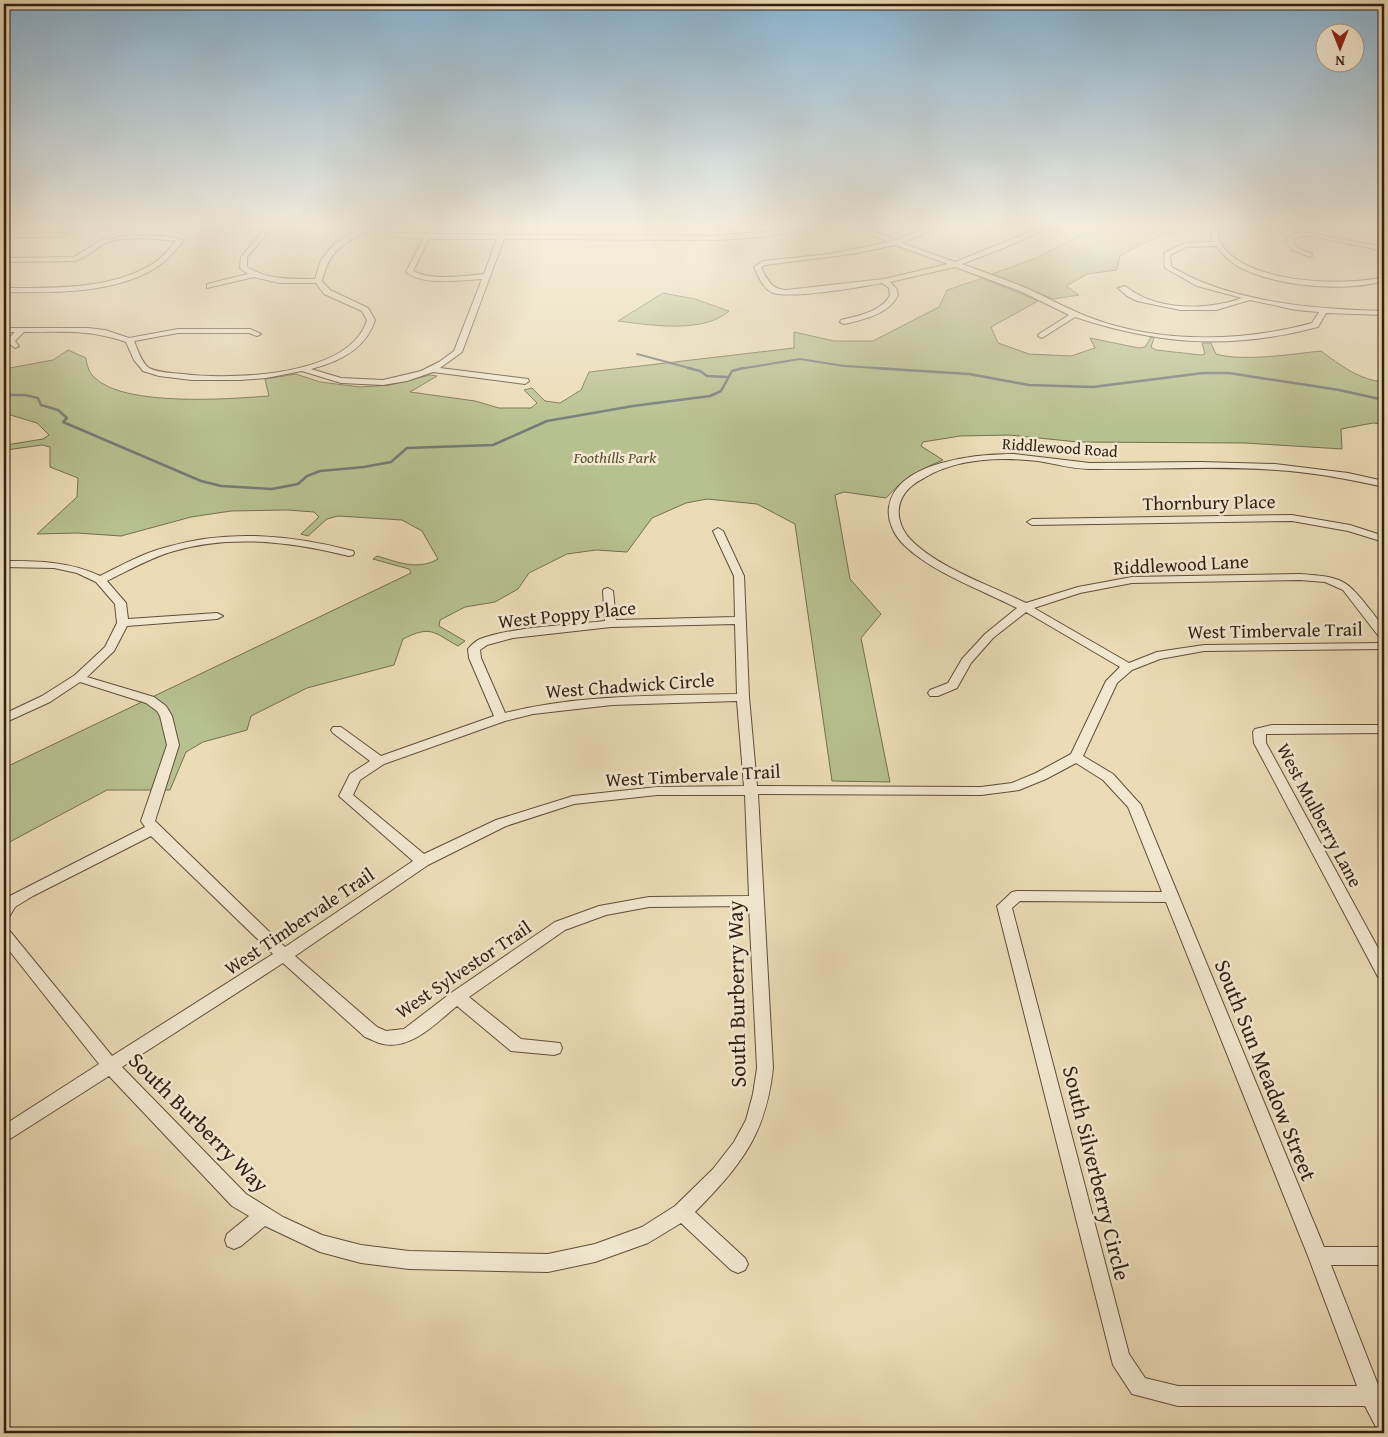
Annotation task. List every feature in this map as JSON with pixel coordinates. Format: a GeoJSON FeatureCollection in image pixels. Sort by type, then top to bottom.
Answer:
{"type":"FeatureCollection","features":[{"type":"Feature","properties":{"kind":"street"},"geometry":{"type":"LineString","coordinates":[[129,340],[142,364],[148,370],[161,374],[189,378],[238,378],[303,369],[335,358],[352,348],[368,330],[371,320],[365,310],[331,294]]}},
{"type":"Feature","properties":{"kind":"street"},"geometry":{"type":"LineString","coordinates":[[303,369],[321,377],[363,382],[404,379],[435,370],[458,352],[481,294]]}},
{"type":"Feature","properties":{"kind":"street"},"geometry":{"type":"LineString","coordinates":[[844,322],[864,317],[887,305],[892,300],[894,294]]}},
{"type":"Feature","properties":{"kind":"street"},"geometry":{"type":"LineString","coordinates":[[1032,294],[1075,314],[1138,331],[1174,338],[1247,338],[1291,333],[1315,325],[1324,311]]}},
{"type":"Feature","properties":{"kind":"street"},"geometry":{"type":"LineString","coordinates":[[1127,294],[1140,300],[1188,307],[1214,308],[1234,304],[1249,298]]}},
{"type":"Feature","properties":{"kind":"street"},"geometry":{"type":"LineString","coordinates":[[1235,294],[1324,311],[1384,313]]}},
{"type":"Feature","properties":{"kind":"street"},"geometry":{"type":"LineString","coordinates":[[1042,336],[1075,314]]}},
{"type":"Feature","properties":{"kind":"street"},"geometry":{"type":"LineString","coordinates":[[4,330],[88,330],[105,332],[129,340],[178,331],[250,331],[257,334]]}},
{"type":"Feature","properties":{"kind":"street"},"geometry":{"type":"LineString","coordinates":[[15,346],[10,341],[22,330]]}},
{"type":"Feature","properties":{"kind":"street"},"geometry":{"type":"LineString","coordinates":[[435,370],[457,375],[506,377],[524,381]]}},
{"type":"Feature","properties":{"kind":"street","name":"Riddlewood Road"},"geometry":{"type":"LineString","coordinates":[[1128,667],[1025,607],[924,557],[900,533],[893,515],[895,498],[906,486],[928,471],[960,462],[993,458],[1031,458],[1086,466],[1268,466],[1330,472],[1384,484]]}},
{"type":"Feature","properties":{"kind":"street"},"geometry":{"type":"LineString","coordinates":[[1373,481],[1384,474]]}},
{"type":"Feature","properties":{"kind":"street","name":"Thornbury Place"},"geometry":{"type":"LineString","coordinates":[[1032,522],[1292,518],[1350,528],[1384,539]]}},
{"type":"Feature","properties":{"kind":"street","name":"South Burberry Way"},"geometry":{"type":"LineString","coordinates":[[4,934],[111,1067],[239,1200],[276,1223],[320,1243],[361,1254],[409,1260],[548,1262],[595,1253],[648,1234],[682,1212],[719,1175],[740,1148],[754,1121],[762,1094],[765,1068],[751,789],[743,697],[739,576],[718,531]]}},
{"type":"Feature","properties":{"kind":"street"},"geometry":{"type":"LineString","coordinates":[[100,580],[145,557],[200,542],[241,537],[280,539],[349,552]]}},
{"type":"Feature","properties":{"kind":"street"},"geometry":{"type":"LineString","coordinates":[[4,564],[54,565],[80,570],[100,580],[120,603],[123,623],[110,649],[79,678],[46,699],[4,719]]}},
{"type":"Feature","properties":{"kind":"street","name":"Riddlewood Lane"},"geometry":{"type":"LineString","coordinates":[[934,693],[953,685],[966,662],[989,636],[1025,607],[1078,590],[1132,580],[1300,577],[1327,579],[1348,588],[1384,636]]}},
{"type":"Feature","properties":{"kind":"street"},"geometry":{"type":"LineString","coordinates":[[608,591],[611,624]]}},
{"type":"Feature","properties":{"kind":"street"},"geometry":{"type":"LineString","coordinates":[[123,623],[217,616]]}},
{"type":"Feature","properties":{"kind":"street","name":"West Poppy Place"},"geometry":{"type":"LineString","coordinates":[[501,718],[475,658],[474,649],[483,642],[513,635],[611,624],[741,620]]}},
{"type":"Feature","properties":{"kind":"street","name":"West Timbervale Trail"},"geometry":{"type":"LineString","coordinates":[[4,1134],[284,955],[423,861],[501,823],[573,800],[657,791],[859,789],[981,792],[1014,787],[1041,776],[1076,757],[1112,681],[1128,667],[1157,656],[1204,648],[1384,646]]}},
{"type":"Feature","properties":{"kind":"street"},"geometry":{"type":"LineString","coordinates":[[4,913],[9,903],[28,892],[153,829],[148,820],[173,745],[166,716],[162,709],[150,700],[79,678]]}},
{"type":"Feature","properties":{"kind":"street","name":"West Chadwick Circle"},"geometry":{"type":"LineString","coordinates":[[423,861],[346,796],[355,777],[379,761],[501,718],[534,710],[612,701],[743,697]]}},
{"type":"Feature","properties":{"kind":"street","name":"West Mulberry Lane"},"geometry":{"type":"LineString","coordinates":[[1384,729],[1272,729],[1259,732],[1260,743],[1384,972]]}},
{"type":"Feature","properties":{"kind":"street"},"geometry":{"type":"LineString","coordinates":[[336,730],[379,761]]}},
{"type":"Feature","properties":{"kind":"street","name":"South Sun Meadow Street"},"geometry":{"type":"LineString","coordinates":[[1076,757],[1108,777],[1134,805],[1318,1256],[1371,1396],[1384,1422]]}},
{"type":"Feature","properties":{"kind":"street","name":"West Sylvestor Trail"},"geometry":{"type":"LineString","coordinates":[[153,829],[284,955],[371,1032],[385,1038],[408,1035],[457,998],[560,926],[604,910],[649,902],[756,901]]}},
{"type":"Feature","properties":{"kind":"street","name":"South Silverberry Circle"},"geometry":{"type":"LineString","coordinates":[[1172,897],[1017,896],[1004,906],[1120,1358],[1140,1387],[1178,1396],[1371,1396]]}},
{"type":"Feature","properties":{"kind":"street"},"geometry":{"type":"LineString","coordinates":[[457,998],[517,1046],[554,1048]]}},
{"type":"Feature","properties":{"kind":"street"},"geometry":{"type":"LineString","coordinates":[[682,1212],[738,1264]]}},
{"type":"Feature","properties":{"kind":"street"},"geometry":{"type":"LineString","coordinates":[[234,1240],[264,1215]]}},
{"type":"Feature","properties":{"kind":"street"},"geometry":{"type":"LineString","coordinates":[[1318,1256],[1384,1256]]}},
{"type":"Feature","properties":{"kind":"green space"},"geometry":{"type":"Polygon","coordinates":[[[661,294],[695,299],[729,311],[705,323],[691,325],[660,326],[618,321],[661,294]]]}},
{"type":"Feature","properties":{"kind":"green space","name":"Foothills Park"},"geometry":{"type":"Polygon","coordinates":[[[945,294],[1021,294],[1038,301],[991,327],[998,343],[1029,354],[1071,356],[1095,348],[1090,338],[1139,348],[1145,347],[1151,337],[1154,338],[1151,347],[1156,350],[1201,355],[1205,354],[1202,343],[1211,343],[1216,354],[1240,357],[1268,357],[1321,351],[1358,375],[1384,382],[1384,424],[1373,423],[1341,429],[1342,449],[1245,443],[1078,442],[1009,435],[960,436],[923,442],[921,446],[943,460],[912,475],[886,498],[844,492],[835,495],[850,579],[881,614],[861,638],[890,782],[832,781],[795,524],[757,504],[707,499],[686,503],[652,518],[627,552],[596,550],[567,554],[529,573],[518,589],[495,602],[465,607],[440,620],[439,626],[465,641],[458,646],[432,632],[426,631],[412,635],[403,639],[394,665],[307,688],[251,716],[247,730],[203,742],[186,752],[170,790],[107,790],[4,845],[4,768],[411,573],[409,569],[373,559],[377,556],[400,563],[415,565],[430,563],[438,559],[422,531],[402,520],[338,516],[327,519],[308,536],[301,534],[319,517],[314,512],[287,510],[231,511],[191,517],[121,536],[77,533],[37,534],[77,497],[78,478],[50,467],[50,447],[42,445],[6,450],[6,445],[43,439],[49,435],[37,423],[4,413],[4,369],[53,360],[68,350],[86,358],[91,374],[109,387],[129,393],[178,399],[229,399],[269,396],[265,379],[296,374],[320,382],[360,387],[390,385],[430,375],[437,376],[410,392],[475,401],[499,408],[531,408],[537,403],[524,390],[532,388],[545,401],[560,403],[581,390],[589,372],[794,348],[794,332],[834,341],[873,341],[939,307],[945,294]]]}},
{"type":"Feature","properties":{"kind":"green space"},"geometry":{"type":"Polygon","coordinates":[[[1041,294],[1079,295],[1053,299],[1041,294]]]}},
{"type":"Feature","properties":{"kind":"waterway"},"geometry":{"type":"LineString","coordinates":[[637,354],[693,369]]}},
{"type":"Feature","properties":{"kind":"waterway"},"geometry":{"type":"LineString","coordinates":[[740,369],[800,359],[844,366],[893,369]]}},
{"type":"Feature","properties":{"kind":"waterway"},"geometry":{"type":"LineString","coordinates":[[688,368],[700,371],[707,376],[727,377]]}},
{"type":"Feature","properties":{"kind":"waterway"},"geometry":{"type":"LineString","coordinates":[[874,368],[969,374],[1029,385],[1093,387],[1203,373],[1229,373],[1339,390],[1384,400]]}},
{"type":"Feature","properties":{"kind":"waterway"},"geometry":{"type":"LineString","coordinates":[[4,395],[25,395],[38,398],[41,405],[58,410],[67,418],[63,422],[201,481],[221,486],[272,489],[298,484],[307,476],[320,471],[364,467],[391,462],[407,448],[493,445],[547,421],[633,406],[710,396],[721,391],[732,371],[740,369]]}}]}
